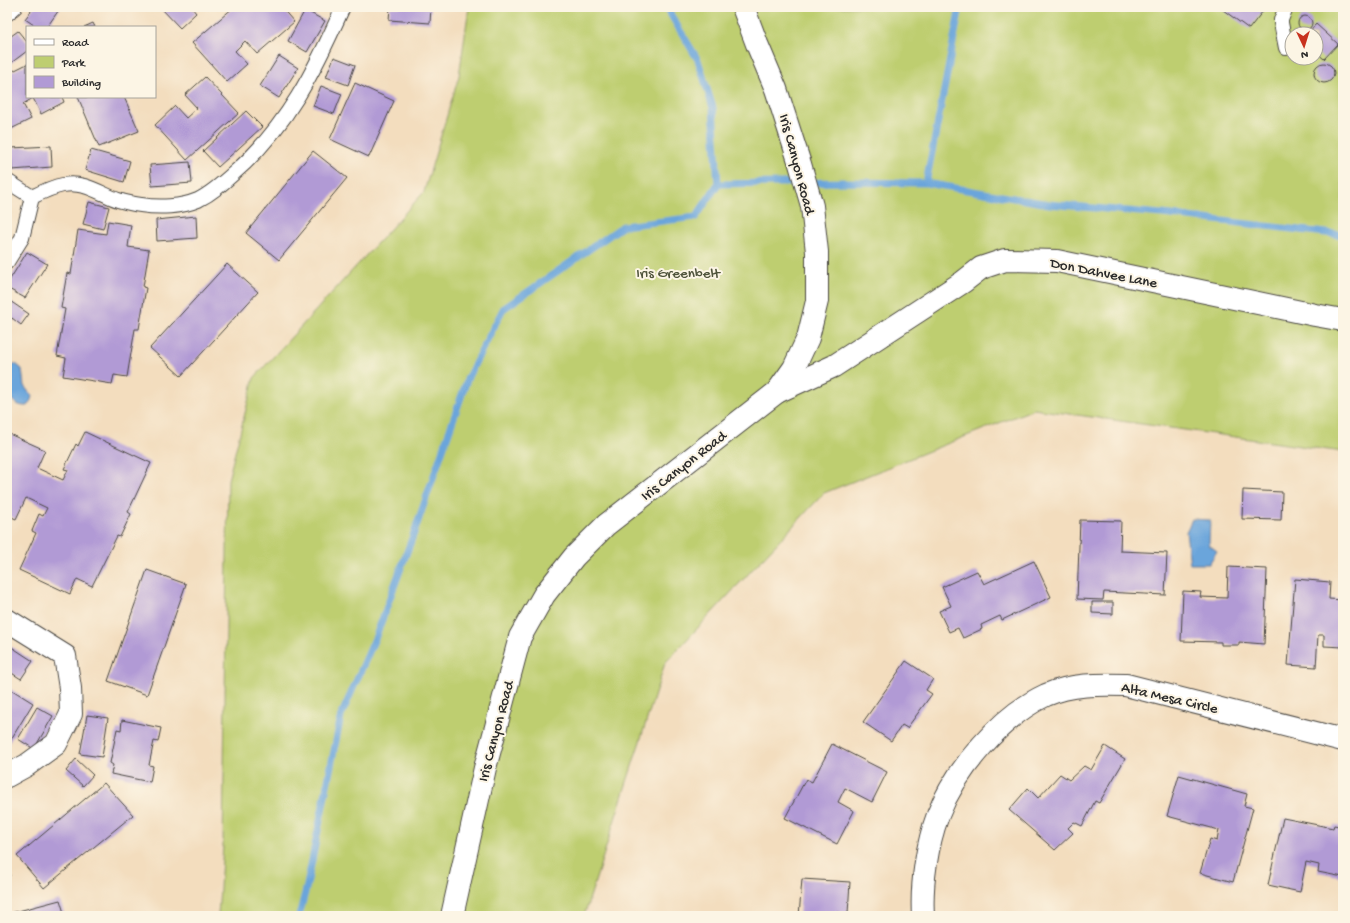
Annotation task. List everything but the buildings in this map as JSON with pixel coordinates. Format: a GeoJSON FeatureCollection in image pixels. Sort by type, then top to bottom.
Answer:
{"type":"FeatureCollection","features":[{"type":"Feature","properties":{"kind":"street","name":"Iris Canyon Road"},"geometry":{"type":"LineString","coordinates":[[452,916],[485,768],[520,637],[544,595],[574,557],[606,525],[777,392],[794,368],[808,338],[817,302],[817,252],[812,206],[776,89],[743,7]]}},
{"type":"Feature","properties":{"kind":"street","name":"Don Dahvee Lane"},"geometry":{"type":"LineString","coordinates":[[777,392],[834,366],[963,282],[981,268],[1005,260],[1057,261],[1343,320]]}},
{"type":"Feature","properties":{"kind":"street"},"geometry":{"type":"LineString","coordinates":[[7,620],[65,656],[70,688],[71,714],[56,744],[27,765],[7,776]]}},
{"type":"Feature","properties":{"kind":"street","name":"Alta Mesa Circle"},"geometry":{"type":"LineString","coordinates":[[923,916],[922,900],[926,866],[932,835],[938,814],[952,787],[968,763],[992,735],[1015,713],[1046,695],[1075,686],[1098,684],[1126,685],[1343,740]]}},
{"type":"Feature","properties":{"kind":"lane"},"geometry":{"type":"LineString","coordinates":[[7,14],[15,7]]}},
{"type":"Feature","properties":{"kind":"lane"},"geometry":{"type":"LineString","coordinates":[[7,262],[22,238],[32,197],[50,188],[64,184],[74,184],[94,188],[118,200],[149,206],[184,204],[197,200],[208,194],[243,165],[263,144],[290,110],[310,77],[343,7]]}},
{"type":"Feature","properties":{"kind":"lane"},"geometry":{"type":"LineString","coordinates":[[1284,38],[1281,20],[1286,7]]}},
{"type":"Feature","properties":{"kind":"lane"},"geometry":{"type":"LineString","coordinates":[[7,181],[32,197]]}},
{"type":"Feature","properties":{"kind":"green space","name":"Iris Greenbelt"},"geometry":{"type":"Polygon","coordinates":[[[469,7],[1343,7],[1343,452],[1034,409],[824,493],[665,663],[584,916],[218,916],[223,846],[228,480],[254,378],[424,192],[459,76],[469,7]]]}},
{"type":"Feature","properties":{"kind":"water"},"geometry":{"type":"Polygon","coordinates":[[[16,364],[22,369],[24,386],[32,396],[27,406],[21,406],[16,403],[7,394],[7,365],[16,364]]]}},
{"type":"Feature","properties":{"kind":"water"},"geometry":{"type":"Polygon","coordinates":[[[1192,519],[1210,520],[1209,545],[1217,551],[1209,564],[1190,564],[1186,532],[1192,519]]]}},
{"type":"Feature","properties":{"kind":"waterway"},"geometry":{"type":"LineString","coordinates":[[299,916],[307,885],[341,716],[376,636],[415,530],[468,377],[503,309],[623,226],[696,217],[718,184],[713,108],[698,60],[666,7]]}},
{"type":"Feature","properties":{"kind":"waterway"},"geometry":{"type":"LineString","coordinates":[[926,183],[960,7]]}},
{"type":"Feature","properties":{"kind":"waterway"},"geometry":{"type":"LineString","coordinates":[[718,184],[843,182],[926,183],[1049,204],[1162,214],[1343,235]]}}]}
